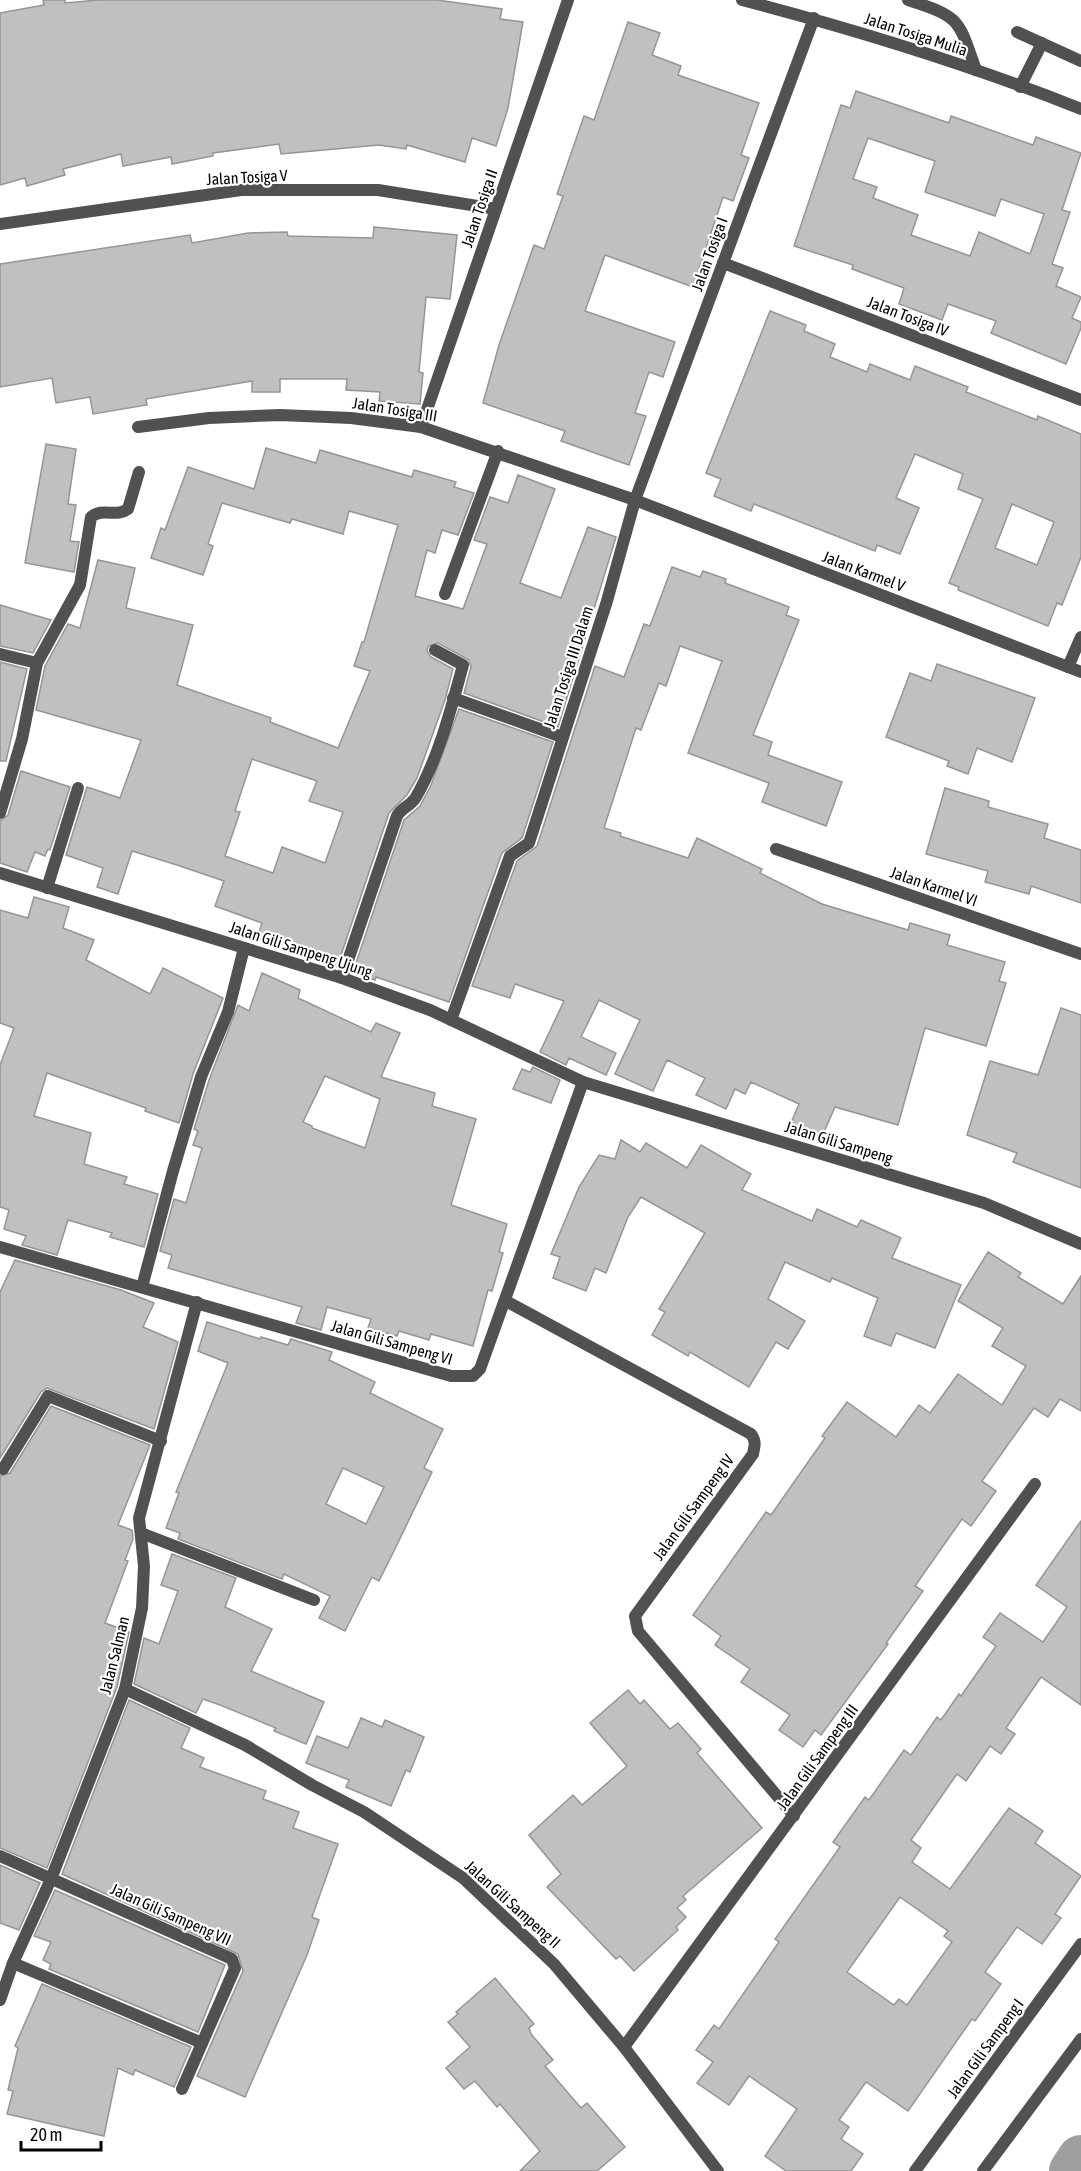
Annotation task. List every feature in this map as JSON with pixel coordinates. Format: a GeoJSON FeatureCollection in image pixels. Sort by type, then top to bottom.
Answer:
{"type":"FeatureCollection","features":[{"type":"Feature","properties":{"kind":"street","name":"Jalan Tosiga II"},"geometry":{"type":"LineString","coordinates":[[422,427],[568,0]]}},
{"type":"Feature","properties":{"kind":"street","name":"Jalan Tosiga Mulia"},"geometry":{"type":"LineString","coordinates":[[742,0],[814,18],[976,70],[1081,109]]}},
{"type":"Feature","properties":{"kind":"street","name":"Jalan Tosiga Mulia"},"geometry":{"type":"LineString","coordinates":[[908,0],[944,11],[952,18],[961,29],[976,70]]}},
{"type":"Feature","properties":{"kind":"street","name":"Jalan Tosiga I"},"geometry":{"type":"LineString","coordinates":[[635,500],[814,18]]}},
{"type":"Feature","properties":{"kind":"street"},"geometry":{"type":"LineString","coordinates":[[1017,32],[1081,61]]}},
{"type":"Feature","properties":{"kind":"street"},"geometry":{"type":"LineString","coordinates":[[1020,87],[1042,43]]}},
{"type":"Feature","properties":{"kind":"street","name":"Jalan Tosiga V"},"geometry":{"type":"LineString","coordinates":[[0,224],[241,190],[378,190],[496,209]]}},
{"type":"Feature","properties":{"kind":"street","name":"Jalan Tosiga IV"},"geometry":{"type":"LineString","coordinates":[[723,263],[1081,400]]}},
{"type":"Feature","properties":{"kind":"street","name":"Jalan Tosiga III"},"geometry":{"type":"LineString","coordinates":[[138,427],[209,418],[280,414],[351,418],[422,427],[498,451],[635,500]]}},
{"type":"Feature","properties":{"kind":"street"},"geometry":{"type":"LineString","coordinates":[[445,594],[498,451]]}},
{"type":"Feature","properties":{"kind":"street"},"geometry":{"type":"LineString","coordinates":[[0,813],[22,739],[38,663],[80,585],[91,517],[97,512],[123,513],[128,509],[139,472]]}},
{"type":"Feature","properties":{"kind":"street","name":"Jalan Karmel V"},"geometry":{"type":"LineString","coordinates":[[635,500],[1081,672]]}},
{"type":"Feature","properties":{"kind":"street","name":"Jalan Tosiga III Dalam"},"geometry":{"type":"LineString","coordinates":[[451,1020],[510,856],[529,843],[607,601],[635,500]]}},
{"type":"Feature","properties":{"kind":"street"},"geometry":{"type":"LineString","coordinates":[[1068,667],[1081,637]]}},
{"type":"Feature","properties":{"kind":"street"},"geometry":{"type":"LineString","coordinates":[[342,978],[397,816],[416,799],[436,753],[463,665],[435,650]]}},
{"type":"Feature","properties":{"kind":"street"},"geometry":{"type":"LineString","coordinates":[[0,654],[38,663]]}},
{"type":"Feature","properties":{"kind":"street"},"geometry":{"type":"LineString","coordinates":[[453,698],[562,737]]}},
{"type":"Feature","properties":{"kind":"street"},"geometry":{"type":"LineString","coordinates":[[47,888],[78,788]]}},
{"type":"Feature","properties":{"kind":"street","name":"Jalan Karmel VI"},"geometry":{"type":"LineString","coordinates":[[776,849],[1081,954]]}},
{"type":"Feature","properties":{"kind":"street","name":"Jalan Gili Sampeng Ujung"},"geometry":{"type":"LineString","coordinates":[[0,873],[342,978],[451,1020],[583,1082]]}},
{"type":"Feature","properties":{"kind":"street"},"geometry":{"type":"LineString","coordinates":[[142,1287],[172,1171],[201,1077],[228,1012],[244,948]]}},
{"type":"Feature","properties":{"kind":"street","name":"Jalan Gili Sampeng VI"},"geometry":{"type":"LineString","coordinates":[[0,1247],[463,1378],[473,1376],[480,1369],[506,1301],[583,1082]]}},
{"type":"Feature","properties":{"kind":"street","name":"Jalan Gili Sampeng"},"geometry":{"type":"LineString","coordinates":[[583,1082],[984,1203],[1081,1244]]}},
{"type":"Feature","properties":{"kind":"street","name":"Jalan Gili Sampeng IV"},"geometry":{"type":"LineString","coordinates":[[506,1301],[751,1434],[754,1438],[756,1444],[753,1454],[635,1616],[638,1630],[794,1816]]}},
{"type":"Feature","properties":{"kind":"street","name":"Jalan Salman"},"geometry":{"type":"LineString","coordinates":[[0,2000],[13,1963],[51,1879],[125,1689],[142,1608],[144,1566],[139,1518],[197,1302]]}},
{"type":"Feature","properties":{"kind":"street"},"geometry":{"type":"LineString","coordinates":[[3,1469],[48,1396],[161,1441]]}},
{"type":"Feature","properties":{"kind":"street","name":"Jalan Gili Sampeng III"},"geometry":{"type":"LineString","coordinates":[[624,2047],[1035,1484]]}},
{"type":"Feature","properties":{"kind":"street"},"geometry":{"type":"LineString","coordinates":[[141,1533],[314,1600]]}},
{"type":"Feature","properties":{"kind":"street","name":"Jalan Gili Sampeng II"},"geometry":{"type":"LineString","coordinates":[[125,1689],[245,1745],[312,1785],[364,1812],[463,1878],[554,1964],[624,2047],[718,2171]]}},
{"type":"Feature","properties":{"kind":"street","name":"Jalan Gili Sampeng VII"},"geometry":{"type":"LineString","coordinates":[[0,1856],[232,1959],[235,1968],[182,2089]]}},
{"type":"Feature","properties":{"kind":"street","name":"Jalan Gili Sampeng I"},"geometry":{"type":"LineString","coordinates":[[915,2171],[1081,1944]]}},
{"type":"Feature","properties":{"kind":"street"},"geometry":{"type":"LineString","coordinates":[[13,1963],[202,2043]]}},
{"type":"Feature","properties":{"kind":"street"},"geometry":{"type":"LineString","coordinates":[[983,2171],[1081,2039]]}},
{"type":"Feature","properties":{"kind":"building"},"geometry":{"type":"Polygon","coordinates":[[[43,0],[65,0],[65,3],[98,0],[437,0],[502,9],[500,19],[523,22],[508,108],[496,146],[472,138],[465,162],[407,145],[406,149],[379,145],[281,154],[279,144],[213,153],[213,156],[172,164],[171,157],[123,166],[121,154],[63,169],[65,175],[27,186],[25,178],[0,185],[0,13],[44,5],[43,0]]]}},
{"type":"Feature","properties":{"kind":"building"},"geometry":{"type":"Polygon","coordinates":[[[628,22],[660,33],[652,55],[681,66],[678,75],[759,103],[741,155],[749,158],[733,201],[723,197],[693,287],[605,255],[585,311],[675,342],[663,377],[649,372],[635,413],[646,416],[629,465],[561,441],[565,431],[483,403],[499,345],[534,245],[544,249],[563,196],[557,194],[584,116],[594,120],[628,22]]]}},
{"type":"Feature","properties":{"kind":"building"},"geometry":{"type":"Polygon","coordinates":[[[856,91],[949,123],[951,116],[1033,145],[1036,137],[1081,153],[1062,210],[1070,212],[1052,264],[1063,268],[1056,286],[1081,297],[1072,318],[1081,322],[1081,328],[1066,364],[991,333],[996,321],[948,304],[942,320],[899,304],[904,288],[852,269],[853,265],[794,246],[841,105],[850,108],[856,91]],[[868,138],[853,179],[877,187],[873,198],[918,215],[911,235],[970,256],[979,232],[1030,254],[1044,214],[1001,199],[995,216],[925,192],[935,161],[868,138]]]}},
{"type":"Feature","properties":{"kind":"building"},"geometry":{"type":"Polygon","coordinates":[[[374,227],[457,235],[450,299],[426,297],[419,372],[423,373],[420,404],[379,401],[380,392],[346,390],[347,379],[280,379],[280,392],[252,392],[252,381],[146,399],[147,405],[93,414],[90,397],[56,403],[52,378],[0,387],[0,264],[190,235],[192,243],[248,233],[287,232],[288,236],[373,238],[374,227]]]}},
{"type":"Feature","properties":{"kind":"building"},"geometry":{"type":"Polygon","coordinates":[[[770,311],[806,325],[804,331],[835,344],[830,357],[867,372],[870,364],[910,380],[915,366],[968,387],[966,392],[1037,420],[1038,416],[1081,434],[1081,557],[1062,605],[1057,603],[1048,626],[958,590],[959,587],[949,583],[983,499],[958,489],[963,474],[915,454],[896,498],[919,508],[900,554],[877,545],[875,551],[754,504],[751,511],[714,496],[721,479],[706,473],[770,311]],[[1012,504],[995,548],[1037,565],[1054,522],[1012,504]]]}},
{"type":"Feature","properties":{"kind":"building"},"geometry":{"type":"Polygon","coordinates":[[[46,444],[76,449],[68,504],[76,505],[70,541],[79,542],[74,572],[25,563],[46,444]]]}},
{"type":"Feature","properties":{"kind":"building"},"geometry":{"type":"Polygon","coordinates":[[[266,448],[316,463],[320,450],[412,477],[414,470],[456,482],[454,487],[474,493],[458,535],[442,530],[435,553],[427,550],[415,596],[463,609],[487,544],[474,540],[490,497],[508,503],[518,475],[555,489],[520,583],[561,598],[588,527],[616,537],[558,727],[464,693],[471,667],[469,660],[438,643],[428,646],[427,651],[431,657],[453,669],[445,700],[417,778],[407,795],[389,813],[337,967],[257,938],[262,923],[215,906],[224,881],[177,865],[132,851],[118,894],[97,887],[103,868],[66,855],[87,787],[120,798],[141,740],[36,710],[45,666],[68,624],[80,628],[98,560],[135,568],[126,608],[193,625],[177,685],[271,718],[270,722],[338,748],[370,671],[354,666],[362,642],[364,642],[398,525],[349,511],[343,534],[292,519],[290,523],[222,503],[208,544],[213,546],[203,575],[151,558],[161,528],[165,530],[188,467],[254,489],[266,448]],[[252,759],[235,811],[240,812],[225,856],[273,873],[282,847],[325,863],[343,812],[309,801],[317,781],[252,759]]]}},
{"type":"Feature","properties":{"kind":"building"},"geometry":{"type":"Polygon","coordinates":[[[672,567],[700,577],[703,571],[726,579],[725,583],[789,607],[786,615],[799,620],[753,735],[772,742],[768,755],[842,782],[826,826],[762,802],[769,783],[688,753],[722,661],[680,646],[666,686],[659,683],[641,730],[636,728],[604,828],[621,833],[620,836],[688,858],[697,838],[762,869],[760,873],[822,904],[908,930],[910,923],[950,935],[947,945],[1005,962],[999,981],[1006,983],[986,1046],[925,1028],[898,1125],[835,1107],[821,1139],[790,1125],[799,1104],[751,1082],[745,1094],[735,1089],[726,1109],[696,1095],[705,1078],[667,1060],[653,1091],[615,1074],[640,1020],[599,1000],[581,1037],[616,1053],[606,1075],[569,1058],[566,1065],[540,1052],[564,1001],[515,984],[510,998],[472,986],[517,861],[537,846],[595,666],[624,677],[644,624],[650,626],[672,567]]]}},
{"type":"Feature","properties":{"kind":"building"},"geometry":{"type":"Polygon","coordinates":[[[0,605],[51,620],[33,653],[0,646],[0,605]]]}},
{"type":"Feature","properties":{"kind":"building"},"geometry":{"type":"Polygon","coordinates":[[[0,662],[27,669],[6,761],[0,761],[0,662]]]}},
{"type":"Feature","properties":{"kind":"building"},"geometry":{"type":"Polygon","coordinates":[[[937,664],[1035,698],[1012,762],[977,748],[968,774],[947,766],[949,761],[886,737],[910,673],[931,681],[937,664]]]}},
{"type":"Feature","properties":{"kind":"building"},"geometry":{"type":"Polygon","coordinates":[[[459,709],[553,742],[522,838],[502,853],[449,1002],[376,977],[375,980],[353,972],[404,820],[420,806],[431,785],[459,709]]]}},
{"type":"Feature","properties":{"kind":"building"},"geometry":{"type":"Polygon","coordinates":[[[21,771],[70,787],[50,850],[48,849],[45,856],[35,852],[27,872],[0,863],[0,821],[8,815],[21,771]]]}},
{"type":"Feature","properties":{"kind":"building"},"geometry":{"type":"Polygon","coordinates":[[[945,788],[989,801],[988,807],[1048,824],[1044,838],[1081,850],[1081,903],[1031,886],[1029,894],[985,882],[988,871],[926,854],[945,788]]]}},
{"type":"Feature","properties":{"kind":"building"},"geometry":{"type":"Polygon","coordinates":[[[34,897],[69,907],[63,928],[94,940],[86,960],[150,994],[163,968],[223,998],[193,1074],[179,1123],[145,1111],[146,1108],[47,1073],[34,1116],[91,1133],[84,1164],[127,1177],[124,1184],[158,1194],[144,1247],[110,1237],[112,1233],[68,1220],[57,1255],[22,1245],[26,1236],[4,1229],[9,1210],[0,1207],[0,1065],[14,1028],[0,1023],[0,910],[28,918],[34,897]]]}},
{"type":"Feature","properties":{"kind":"building"},"geometry":{"type":"Polygon","coordinates":[[[262,973],[300,990],[298,998],[371,1032],[376,1023],[400,1033],[381,1077],[435,1093],[432,1106],[476,1119],[451,1205],[507,1224],[499,1252],[503,1253],[492,1291],[488,1290],[473,1346],[431,1334],[429,1340],[399,1331],[397,1336],[368,1328],[371,1319],[327,1307],[321,1330],[296,1323],[302,1307],[168,1268],[172,1255],[160,1251],[174,1199],[186,1203],[202,1148],[193,1145],[198,1131],[194,1129],[209,1080],[238,1005],[249,1011],[262,973]],[[325,1076],[303,1122],[312,1128],[365,1148],[380,1099],[325,1076]]]}},
{"type":"Feature","properties":{"kind":"building"},"geometry":{"type":"Polygon","coordinates":[[[1061,1008],[1081,1015],[1081,1188],[1013,1162],[1017,1153],[967,1135],[990,1061],[1038,1075],[1061,1008]]]}},
{"type":"Feature","properties":{"kind":"building"},"geometry":{"type":"Polygon","coordinates":[[[533,1067],[560,1080],[551,1103],[513,1089],[522,1069],[530,1072],[533,1067]]]}},
{"type":"Feature","properties":{"kind":"building"},"geometry":{"type":"Polygon","coordinates":[[[621,1140],[640,1152],[646,1143],[687,1168],[701,1145],[751,1174],[742,1190],[812,1221],[817,1209],[857,1227],[861,1220],[901,1238],[892,1258],[961,1285],[935,1348],[896,1333],[891,1346],[864,1336],[878,1298],[832,1278],[830,1282],[785,1262],[768,1299],[805,1321],[788,1349],[776,1342],[749,1387],[690,1352],[688,1356],[652,1335],[665,1312],[659,1309],[705,1233],[641,1197],[628,1217],[606,1273],[595,1268],[586,1291],[553,1278],[560,1257],[551,1254],[579,1187],[599,1155],[615,1159],[621,1140]]]}},
{"type":"Feature","properties":{"kind":"building"},"geometry":{"type":"Polygon","coordinates":[[[988,1252],[1021,1273],[1018,1277],[1063,1304],[1081,1276],[1081,1411],[1060,1399],[1048,1417],[1034,1408],[982,1481],[996,1491],[971,1526],[962,1519],[915,1586],[923,1591],[886,1643],[888,1644],[821,1735],[815,1730],[803,1747],[779,1730],[790,1715],[741,1682],[750,1669],[715,1645],[721,1636],[693,1615],[766,1512],[771,1515],[825,1438],[822,1436],[847,1402],[896,1437],[919,1405],[930,1413],[958,1374],[1002,1405],[1026,1366],[992,1346],[1003,1328],[958,1301],[988,1252]]]}},
{"type":"Feature","properties":{"kind":"building"},"geometry":{"type":"Polygon","coordinates":[[[15,1260],[121,1290],[154,1303],[143,1327],[178,1342],[154,1429],[47,1388],[41,1392],[0,1458],[0,1292],[15,1260]]]}},
{"type":"Feature","properties":{"kind":"building"},"geometry":{"type":"Polygon","coordinates":[[[207,1322],[260,1339],[261,1337],[288,1345],[291,1339],[332,1352],[329,1360],[375,1382],[370,1393],[443,1429],[424,1468],[432,1472],[394,1551],[379,1581],[372,1577],[345,1631],[319,1618],[330,1596],[284,1574],[282,1579],[178,1539],[180,1533],[166,1528],[179,1493],[176,1492],[228,1363],[198,1351],[207,1322]],[[343,1468],[326,1504],[366,1524],[384,1487],[343,1468]]]}},
{"type":"Feature","properties":{"kind":"building"},"geometry":{"type":"Polygon","coordinates":[[[51,1406],[150,1445],[118,1525],[132,1530],[133,1539],[125,1560],[128,1561],[105,1623],[129,1632],[117,1687],[47,1868],[0,1848],[0,1476],[10,1473],[51,1406]]]}},
{"type":"Feature","properties":{"kind":"building"},"geometry":{"type":"Polygon","coordinates":[[[1081,1521],[1081,1705],[1041,1677],[1006,1728],[1015,1734],[1001,1754],[990,1746],[966,1781],[957,1774],[911,1840],[921,1848],[912,1862],[950,1889],[1009,1808],[1043,1831],[1035,1843],[1081,1876],[1055,1914],[1061,1918],[1042,1944],[1017,1927],[985,1972],[1001,1984],[975,2021],[972,2019],[908,2111],[866,2082],[839,2120],[849,2127],[841,2139],[863,2154],[851,2171],[786,2171],[765,2156],[797,2109],[749,2076],[729,2105],[697,2083],[713,2062],[696,2050],[714,2025],[719,2029],[779,1942],[775,1939],[840,1847],[833,1842],[865,1797],[869,1800],[904,1750],[911,1755],[937,1717],[941,1720],[959,1694],[961,1696],[996,1646],[983,1637],[1000,1613],[1043,1642],[1067,1607],[1036,1585],[1081,1521]],[[900,1897],[847,1972],[894,2005],[899,1999],[907,2005],[952,1942],[944,1936],[948,1931],[900,1897]]]}},
{"type":"Feature","properties":{"kind":"building"},"geometry":{"type":"Polygon","coordinates":[[[172,1554],[236,1578],[225,1607],[272,1629],[251,1671],[324,1702],[306,1744],[274,1731],[276,1728],[203,1699],[196,1713],[134,1684],[144,1638],[159,1644],[178,1591],[161,1585],[172,1554]]]}},
{"type":"Feature","properties":{"kind":"building"},"geometry":{"type":"Polygon","coordinates":[[[628,1690],[640,1704],[644,1700],[670,1729],[678,1723],[701,1749],[697,1753],[762,1828],[683,1896],[686,1900],[677,1908],[686,1917],[676,1927],[678,1930],[634,1971],[620,1956],[616,1959],[547,1887],[561,1874],[529,1835],[573,1795],[582,1805],[627,1766],[590,1723],[628,1690]]]}},
{"type":"Feature","properties":{"kind":"building"},"geometry":{"type":"Polygon","coordinates":[[[129,1700],[190,1728],[181,1748],[204,1758],[200,1767],[266,1791],[263,1799],[299,1812],[293,1828],[338,1844],[312,1917],[319,1920],[307,1955],[245,2097],[197,2076],[243,1971],[238,1954],[62,1874],[129,1700]]]}},
{"type":"Feature","properties":{"kind":"building"},"geometry":{"type":"Polygon","coordinates":[[[361,1718],[382,1727],[385,1720],[424,1737],[410,1772],[406,1770],[391,1806],[346,1787],[349,1780],[306,1763],[317,1736],[348,1748],[361,1718]]]}},
{"type":"Feature","properties":{"kind":"building"},"geometry":{"type":"Polygon","coordinates":[[[0,1865],[40,1883],[19,1930],[0,1923],[0,1865]]]}},
{"type":"Feature","properties":{"kind":"building"},"geometry":{"type":"Polygon","coordinates":[[[55,1890],[225,1965],[198,2032],[49,1969],[51,1964],[43,1960],[51,1942],[34,1936],[55,1890]]]}},
{"type":"Feature","properties":{"kind":"building"},"geometry":{"type":"Polygon","coordinates":[[[495,1978],[534,2024],[529,2028],[531,2034],[553,2060],[545,2066],[581,2108],[587,2103],[625,2147],[597,2171],[520,2171],[540,2151],[500,2104],[497,2107],[475,2081],[464,2089],[446,2068],[470,2047],[448,2022],[458,2014],[456,2012],[495,1978]]]}},
{"type":"Feature","properties":{"kind":"building"},"geometry":{"type":"Polygon","coordinates":[[[42,1984],[191,2047],[174,2087],[135,2070],[133,2075],[118,2068],[104,2136],[7,2114],[13,2091],[8,2090],[18,2048],[15,2046],[42,1984]]]}},
{"type":"Feature","properties":{"kind":"waterway"},"geometry":{"type":"LineString","coordinates":[[1073,2171],[1081,2159]]}}]}
